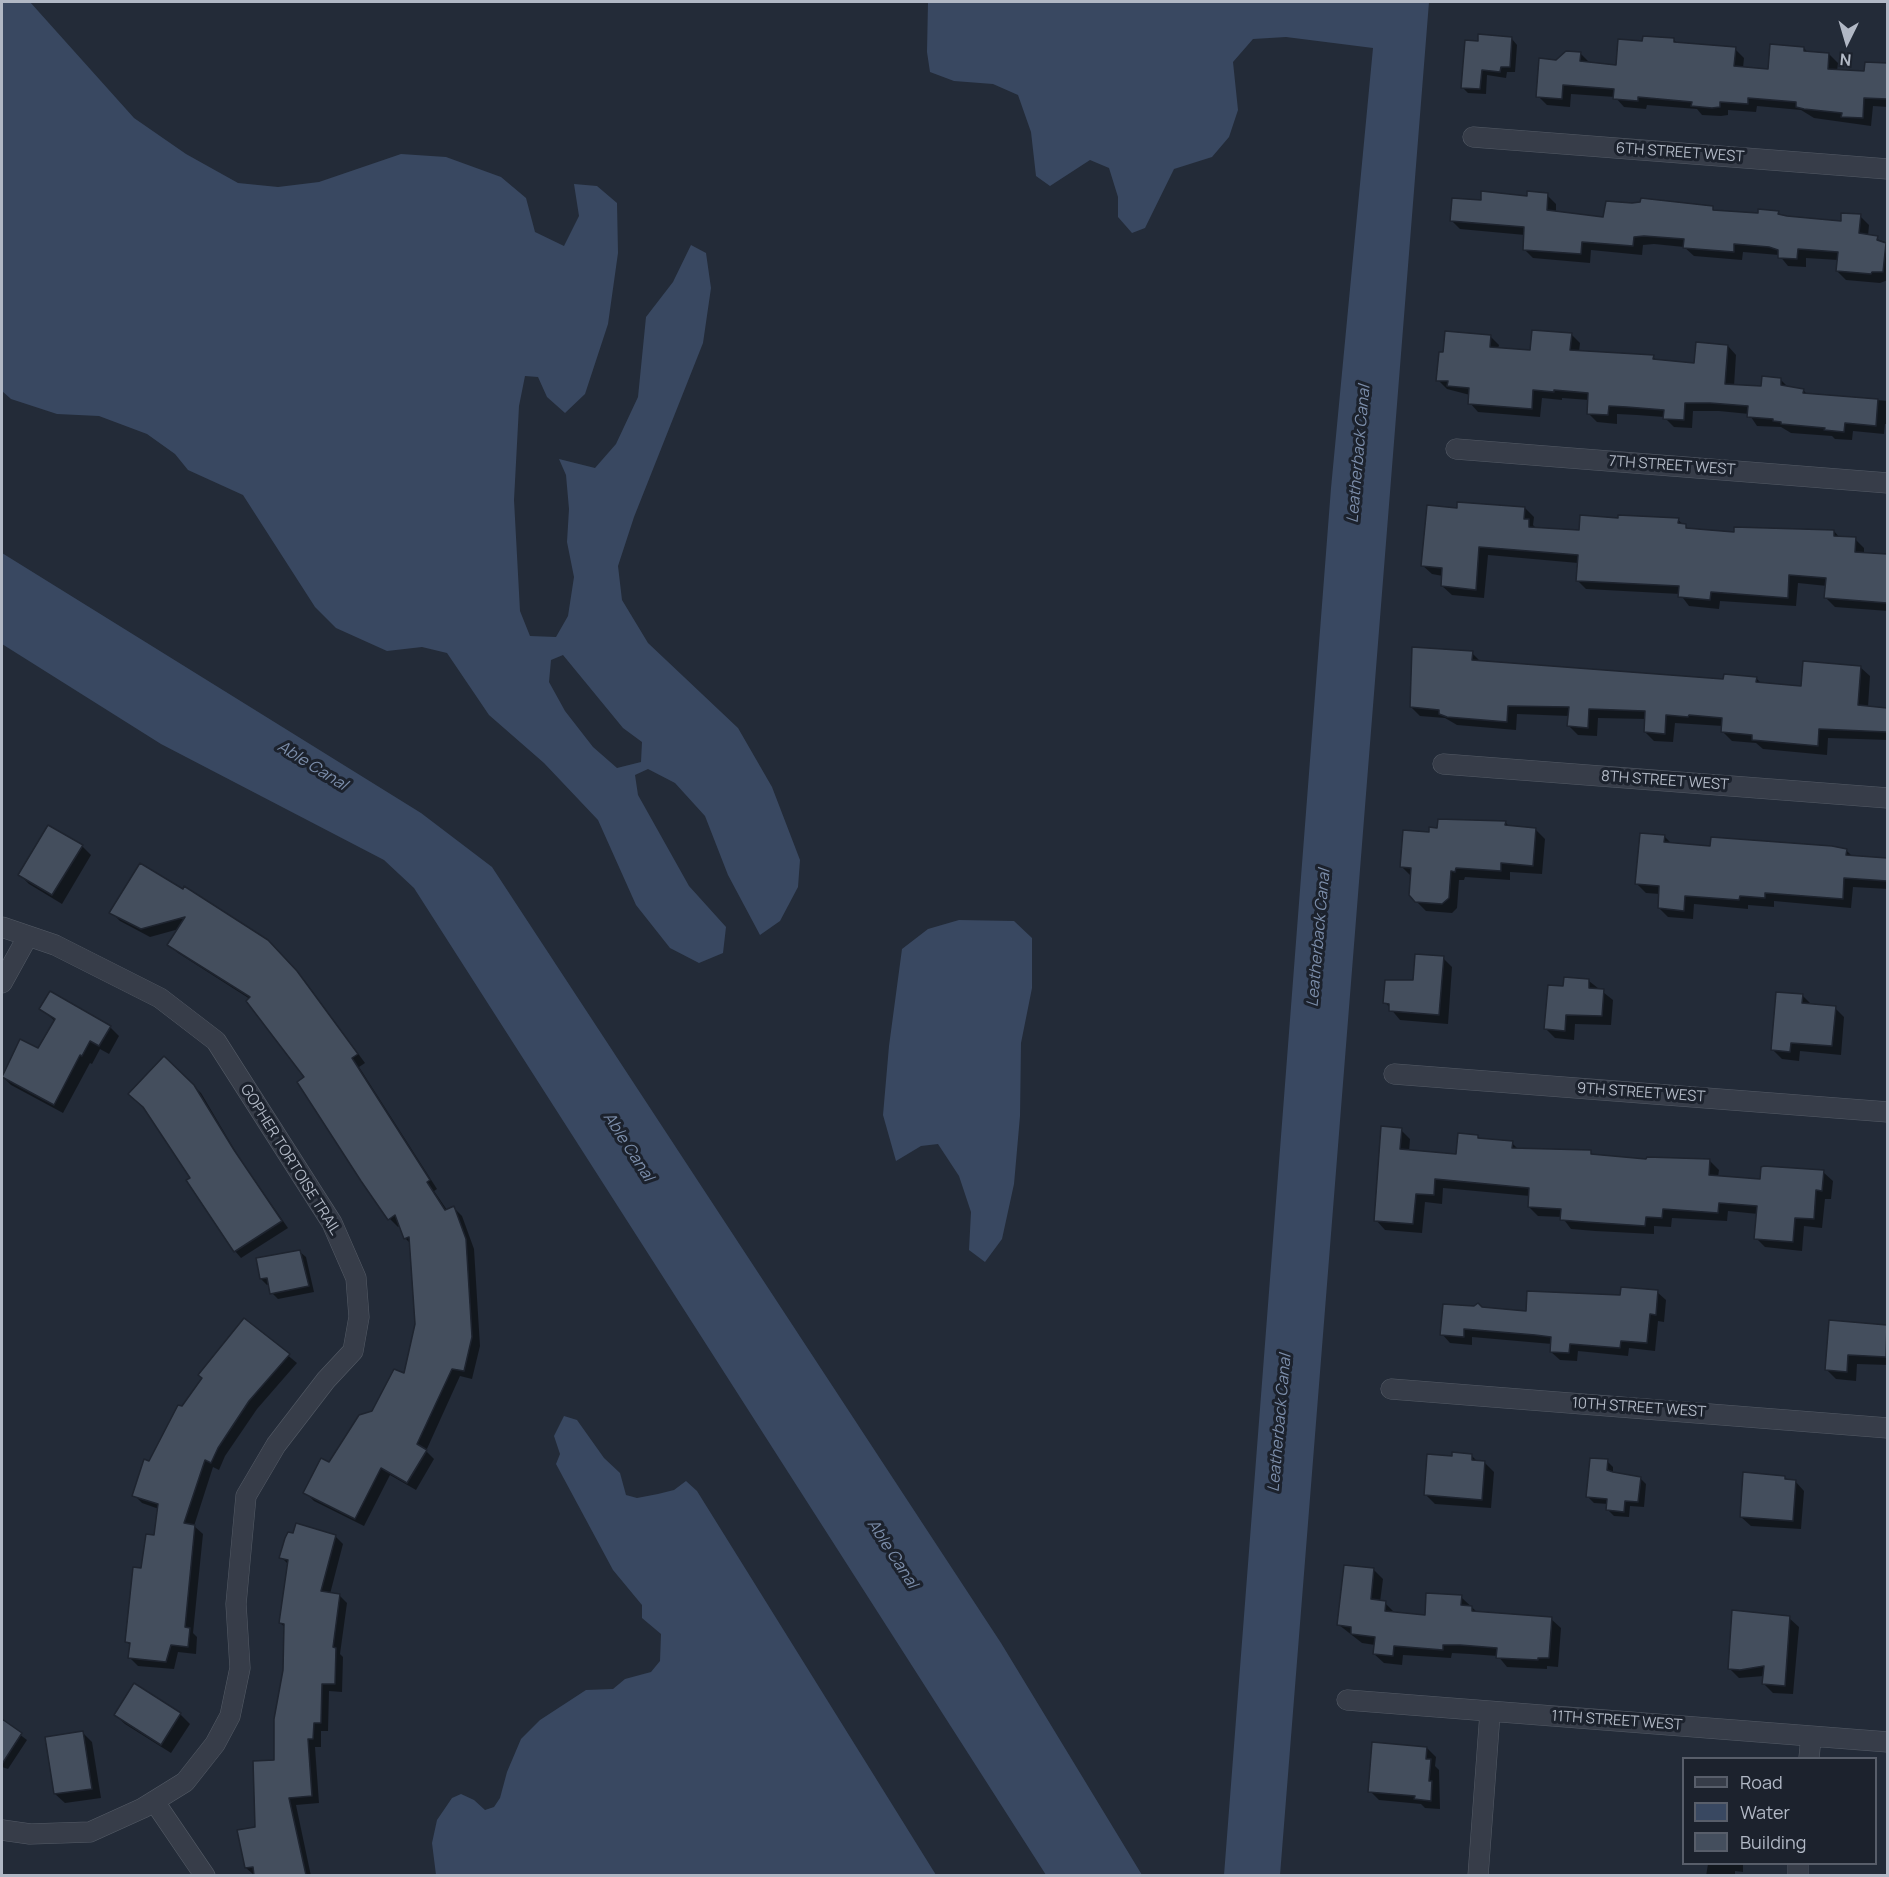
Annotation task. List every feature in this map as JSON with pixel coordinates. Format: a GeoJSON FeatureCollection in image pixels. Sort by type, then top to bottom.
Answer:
{"type":"FeatureCollection","features":[{"type":"Feature","properties":{"kind":"street","name":"6TH STREET WEST"},"geometry":{"type":"LineString","coordinates":[[1473,137],[1887,169]]}},
{"type":"Feature","properties":{"kind":"street","name":"7TH STREET WEST"},"geometry":{"type":"LineString","coordinates":[[1456,449],[1887,483]]}},
{"type":"Feature","properties":{"kind":"street","name":"8TH STREET WEST"},"geometry":{"type":"LineString","coordinates":[[1443,764],[1887,798]]}},
{"type":"Feature","properties":{"kind":"street","name":"GOPHER TORTOISE TRAIL"},"geometry":{"type":"LineString","coordinates":[[2,927],[56,945],[160,998],[216,1041],[332,1223],[356,1278],[359,1317],[353,1351],[326,1380],[276,1444],[246,1496],[236,1604],[240,1668],[230,1716],[215,1744],[184,1782],[154,1801],[90,1832],[30,1834],[2,1830]]}},
{"type":"Feature","properties":{"kind":"street"},"geometry":{"type":"LineString","coordinates":[[2,983],[27,936]]}},
{"type":"Feature","properties":{"kind":"street","name":"9TH STREET WEST"},"geometry":{"type":"LineString","coordinates":[[1394,1074],[1887,1112]]}},
{"type":"Feature","properties":{"kind":"street","name":"10TH STREET WEST"},"geometry":{"type":"LineString","coordinates":[[1391,1389],[1887,1428]]}},
{"type":"Feature","properties":{"kind":"street","name":"11TH STREET WEST"},"geometry":{"type":"LineString","coordinates":[[1347,1700],[1490,1713],[1620,1720],[1887,1742]]}},
{"type":"Feature","properties":{"kind":"street"},"geometry":{"type":"LineString","coordinates":[[1478,1875],[1490,1713]]}},
{"type":"Feature","properties":{"kind":"street"},"geometry":{"type":"LineString","coordinates":[[1809,1757],[1811,1737]]}},
{"type":"Feature","properties":{"kind":"street"},"geometry":{"type":"LineString","coordinates":[[154,1801],[205,1875]]}},
{"type":"Feature","properties":{"kind":"water"},"geometry":{"type":"Polygon","coordinates":[[[2,2],[30,2],[134,118],[186,154],[238,183],[278,187],[319,182],[401,154],[446,157],[501,177],[526,198],[535,232],[564,246],[579,216],[574,184],[597,186],[617,203],[618,253],[608,324],[585,394],[565,413],[547,397],[538,377],[525,376],[519,406],[514,500],[520,611],[530,636],[556,637],[568,616],[574,577],[567,542],[569,509],[566,475],[559,459],[595,468],[616,444],[638,397],[646,317],[673,282],[691,245],[706,253],[711,288],[703,343],[634,517],[618,566],[622,600],[648,643],[738,728],[772,787],[800,860],[798,887],[780,921],[760,935],[728,875],[705,816],[675,783],[648,769],[635,775],[638,795],[689,886],[726,927],[723,953],[699,963],[670,948],[636,905],[598,820],[544,763],[489,715],[447,653],[422,647],[387,651],[336,628],[315,607],[243,495],[188,470],[175,454],[147,434],[99,416],[57,414],[11,399],[2,391],[2,2]],[[563,655],[551,660],[549,682],[565,711],[593,747],[617,768],[641,762],[642,742],[623,728],[563,655]]]}},
{"type":"Feature","properties":{"kind":"water","name":"Leatherback Canal"},"geometry":{"type":"Polygon","coordinates":[[[928,2],[1429,2],[1280,1875],[1224,1875],[1331,488],[1373,48],[1286,37],[1253,39],[1233,62],[1238,110],[1229,137],[1212,157],[1174,169],[1145,228],[1132,233],[1118,217],[1118,197],[1109,168],[1090,160],[1050,186],[1036,176],[1031,132],[1018,95],[993,84],[954,81],[930,72],[927,52],[928,2]]]}},
{"type":"Feature","properties":{"kind":"water","name":"Able Canal"},"geometry":{"type":"Polygon","coordinates":[[[2,553],[421,813],[492,867],[1001,1643],[1142,1875],[1046,1875],[414,888],[384,860],[161,744],[2,644],[2,553]]]}},
{"type":"Feature","properties":{"kind":"water"},"geometry":{"type":"Polygon","coordinates":[[[959,920],[1014,921],[1032,938],[1032,988],[1021,1043],[1020,1116],[1014,1184],[1002,1239],[985,1262],[969,1250],[971,1212],[959,1176],[938,1144],[921,1146],[896,1161],[883,1115],[889,1046],[902,949],[928,929],[959,920]]]}},
{"type":"Feature","properties":{"kind":"water"},"geometry":{"type":"Polygon","coordinates":[[[564,1416],[577,1420],[604,1458],[620,1473],[626,1495],[637,1498],[658,1494],[674,1490],[686,1481],[697,1491],[936,1875],[436,1875],[432,1843],[437,1820],[452,1798],[461,1794],[474,1800],[485,1810],[494,1807],[500,1798],[507,1772],[521,1739],[540,1720],[586,1690],[613,1689],[625,1679],[651,1672],[660,1661],[661,1634],[642,1618],[642,1605],[613,1570],[556,1464],[560,1454],[554,1436],[564,1416]]]}},
{"type":"Feature","properties":{"kind":"building"},"geometry":{"type":"Polygon","coordinates":[[[1478,34],[1512,37],[1510,67],[1501,67],[1500,72],[1482,70],[1480,89],[1461,88],[1465,40],[1478,41],[1478,34]]]}},
{"type":"Feature","properties":{"kind":"building"},"geometry":{"type":"Polygon","coordinates":[[[1643,36],[1674,38],[1674,42],[1736,47],[1734,66],[1768,69],[1770,44],[1804,47],[1804,51],[1829,53],[1828,69],[1864,71],[1865,62],[1887,63],[1887,99],[1864,98],[1863,118],[1841,117],[1842,113],[1804,109],[1796,107],[1796,102],[1748,98],[1748,104],[1720,102],[1720,107],[1712,108],[1691,106],[1692,102],[1638,97],[1638,101],[1613,99],[1614,89],[1563,85],[1562,99],[1536,97],[1539,58],[1556,60],[1566,51],[1581,52],[1580,61],[1616,65],[1618,39],[1642,41],[1643,36]]]}},
{"type":"Feature","properties":{"kind":"building"},"geometry":{"type":"Polygon","coordinates":[[[1481,191],[1527,196],[1527,191],[1548,193],[1547,210],[1603,217],[1606,201],[1632,203],[1640,202],[1641,198],[1713,206],[1713,210],[1758,213],[1758,209],[1779,211],[1778,214],[1787,216],[1841,221],[1841,213],[1861,214],[1859,233],[1878,236],[1877,240],[1886,243],[1883,272],[1872,272],[1871,274],[1836,271],[1838,252],[1798,249],[1797,259],[1778,258],[1778,250],[1769,247],[1734,244],[1734,252],[1683,248],[1684,239],[1644,236],[1634,237],[1633,246],[1582,242],[1581,254],[1523,250],[1524,227],[1450,221],[1452,198],[1481,200],[1481,191]]]}},
{"type":"Feature","properties":{"kind":"building"},"geometry":{"type":"Polygon","coordinates":[[[1532,330],[1572,333],[1570,350],[1654,355],[1653,359],[1694,363],[1696,342],[1728,345],[1725,384],[1761,386],[1762,376],[1781,378],[1781,385],[1804,389],[1803,393],[1878,399],[1876,426],[1845,423],[1844,432],[1824,430],[1825,428],[1781,424],[1773,419],[1747,417],[1748,406],[1710,403],[1685,403],[1684,420],[1663,419],[1664,410],[1627,407],[1609,406],[1608,415],[1587,414],[1588,393],[1554,390],[1554,392],[1533,390],[1532,409],[1468,404],[1469,388],[1447,386],[1448,381],[1436,381],[1439,352],[1443,352],[1445,331],[1491,335],[1490,347],[1530,350],[1532,330]]]}},
{"type":"Feature","properties":{"kind":"building"},"geometry":{"type":"Polygon","coordinates":[[[1457,502],[1525,507],[1524,519],[1529,519],[1529,527],[1579,530],[1580,515],[1618,518],[1618,515],[1679,518],[1678,523],[1686,524],[1686,528],[1734,532],[1734,527],[1834,530],[1834,536],[1856,537],[1855,552],[1887,554],[1887,603],[1824,598],[1826,578],[1789,575],[1788,598],[1711,592],[1710,600],[1678,597],[1679,586],[1576,581],[1578,555],[1479,547],[1476,590],[1441,586],[1442,568],[1421,566],[1427,505],[1457,508],[1457,502]]]}},
{"type":"Feature","properties":{"kind":"building"},"geometry":{"type":"Polygon","coordinates":[[[1412,647],[1473,651],[1472,660],[1723,679],[1724,674],[1757,677],[1756,682],[1801,686],[1803,661],[1861,666],[1858,705],[1887,708],[1887,732],[1819,729],[1818,746],[1752,740],[1752,735],[1721,732],[1722,718],[1689,715],[1688,717],[1666,715],[1665,734],[1644,732],[1645,711],[1589,709],[1588,728],[1567,726],[1569,707],[1508,706],[1507,722],[1447,717],[1439,714],[1439,710],[1410,707],[1412,647]]]}},
{"type":"Feature","properties":{"kind":"building"},"geometry":{"type":"Polygon","coordinates":[[[1438,819],[1506,821],[1505,825],[1536,828],[1533,866],[1501,863],[1501,871],[1456,868],[1455,872],[1451,871],[1449,898],[1442,904],[1415,902],[1409,895],[1411,868],[1400,867],[1403,830],[1429,832],[1429,827],[1437,828],[1438,819]]]}},
{"type":"Feature","properties":{"kind":"building"},"geometry":{"type":"Polygon","coordinates":[[[48,825],[83,845],[52,895],[18,875],[48,825]]]}},
{"type":"Feature","properties":{"kind":"building"},"geometry":{"type":"Polygon","coordinates":[[[1640,833],[1665,835],[1664,842],[1710,846],[1711,837],[1832,846],[1847,849],[1846,855],[1887,858],[1887,881],[1844,878],[1843,899],[1765,893],[1765,898],[1740,896],[1739,900],[1685,896],[1684,911],[1658,908],[1659,886],[1635,884],[1640,833]]]}},
{"type":"Feature","properties":{"kind":"building"},"geometry":{"type":"Polygon","coordinates":[[[140,863],[183,889],[184,886],[268,940],[297,971],[358,1054],[352,1058],[430,1180],[427,1182],[445,1210],[454,1206],[466,1239],[472,1337],[464,1371],[452,1369],[417,1444],[427,1450],[407,1483],[381,1468],[355,1519],[303,1493],[321,1458],[329,1462],[359,1415],[372,1411],[394,1369],[404,1373],[415,1324],[409,1237],[404,1239],[395,1215],[388,1220],[361,1181],[297,1082],[304,1077],[246,1001],[250,997],[167,945],[185,917],[141,929],[109,913],[140,863]]]}},
{"type":"Feature","properties":{"kind":"building"},"geometry":{"type":"Polygon","coordinates":[[[1415,954],[1444,956],[1439,1015],[1389,1011],[1389,1004],[1383,1003],[1385,980],[1413,980],[1415,954]]]}},
{"type":"Feature","properties":{"kind":"building"},"geometry":{"type":"Polygon","coordinates":[[[1564,977],[1589,979],[1589,988],[1604,989],[1602,1016],[1566,1015],[1565,1031],[1544,1029],[1548,985],[1563,986],[1564,977]]]}},
{"type":"Feature","properties":{"kind":"building"},"geometry":{"type":"Polygon","coordinates":[[[50,991],[111,1026],[99,1046],[90,1041],[82,1056],[80,1055],[54,1105],[2,1077],[20,1039],[38,1048],[55,1019],[39,1009],[50,991]]]}},
{"type":"Feature","properties":{"kind":"building"},"geometry":{"type":"Polygon","coordinates":[[[1776,992],[1803,994],[1802,1003],[1836,1006],[1832,1046],[1791,1043],[1790,1052],[1771,1050],[1776,992]]]}},
{"type":"Feature","properties":{"kind":"building"},"geometry":{"type":"Polygon","coordinates":[[[164,1056],[194,1085],[282,1221],[234,1252],[186,1180],[190,1178],[143,1107],[128,1094],[164,1056]]]}},
{"type":"Feature","properties":{"kind":"building"},"geometry":{"type":"Polygon","coordinates":[[[1381,1126],[1402,1128],[1400,1149],[1456,1154],[1458,1133],[1478,1135],[1478,1138],[1513,1141],[1512,1148],[1591,1150],[1591,1154],[1646,1159],[1647,1157],[1710,1159],[1709,1175],[1760,1179],[1761,1167],[1764,1166],[1824,1170],[1822,1191],[1816,1190],[1814,1219],[1795,1218],[1793,1242],[1754,1239],[1757,1206],[1719,1203],[1718,1213],[1663,1209],[1662,1218],[1646,1217],[1645,1226],[1560,1220],[1561,1209],[1528,1207],[1529,1188],[1435,1179],[1434,1195],[1416,1194],[1413,1224],[1374,1221],[1381,1126]]]}},
{"type":"Feature","properties":{"kind":"building"},"geometry":{"type":"Polygon","coordinates":[[[300,1250],[309,1286],[270,1294],[267,1278],[260,1279],[256,1258],[300,1250]]]}},
{"type":"Feature","properties":{"kind":"building"},"geometry":{"type":"Polygon","coordinates":[[[1621,1287],[1658,1290],[1656,1315],[1650,1314],[1647,1343],[1621,1341],[1620,1348],[1570,1344],[1569,1353],[1550,1352],[1551,1337],[1464,1329],[1464,1337],[1440,1335],[1443,1304],[1474,1306],[1478,1303],[1482,1307],[1526,1311],[1527,1291],[1620,1295],[1621,1287]]]}},
{"type":"Feature","properties":{"kind":"building"},"geometry":{"type":"Polygon","coordinates":[[[244,1318],[290,1354],[249,1401],[218,1448],[211,1463],[205,1460],[184,1523],[195,1525],[185,1627],[190,1628],[188,1647],[171,1645],[166,1662],[128,1658],[130,1643],[125,1642],[133,1567],[141,1568],[146,1534],[154,1535],[158,1504],[132,1496],[144,1459],[149,1461],[178,1405],[182,1406],[202,1378],[198,1375],[244,1318]]]}},
{"type":"Feature","properties":{"kind":"building"},"geometry":{"type":"Polygon","coordinates":[[[1829,1320],[1887,1325],[1886,1357],[1848,1355],[1847,1372],[1825,1370],[1829,1320]]]}},
{"type":"Feature","properties":{"kind":"building"},"geometry":{"type":"Polygon","coordinates":[[[1452,1452],[1472,1454],[1472,1460],[1485,1461],[1482,1500],[1424,1495],[1427,1454],[1452,1456],[1452,1452]]]}},
{"type":"Feature","properties":{"kind":"building"},"geometry":{"type":"Polygon","coordinates":[[[1590,1458],[1608,1459],[1607,1470],[1641,1477],[1638,1502],[1625,1501],[1624,1512],[1606,1510],[1607,1499],[1586,1497],[1590,1458]]]}},
{"type":"Feature","properties":{"kind":"building"},"geometry":{"type":"Polygon","coordinates":[[[1743,1472],[1785,1476],[1785,1479],[1796,1480],[1793,1521],[1740,1517],[1743,1472]]]}},
{"type":"Feature","properties":{"kind":"building"},"geometry":{"type":"Polygon","coordinates":[[[296,1523],[336,1535],[321,1591],[340,1594],[333,1647],[336,1648],[335,1684],[322,1684],[321,1723],[314,1723],[313,1739],[308,1739],[312,1796],[289,1798],[306,1875],[254,1875],[253,1867],[245,1868],[237,1830],[255,1827],[253,1761],[274,1760],[274,1719],[283,1670],[284,1624],[279,1623],[288,1560],[279,1558],[285,1538],[288,1532],[293,1533],[296,1523]]]}},
{"type":"Feature","properties":{"kind":"building"},"geometry":{"type":"Polygon","coordinates":[[[1344,1565],[1374,1568],[1371,1599],[1386,1601],[1385,1611],[1425,1615],[1426,1593],[1462,1595],[1461,1605],[1472,1606],[1472,1611],[1552,1617],[1549,1658],[1538,1658],[1538,1660],[1496,1658],[1497,1648],[1460,1645],[1443,1645],[1443,1650],[1394,1646],[1393,1656],[1373,1654],[1375,1637],[1351,1634],[1351,1627],[1337,1625],[1344,1565]]]}},
{"type":"Feature","properties":{"kind":"building"},"geometry":{"type":"Polygon","coordinates":[[[1732,1610],[1790,1616],[1785,1686],[1762,1684],[1764,1666],[1740,1670],[1728,1669],[1732,1610]]]}},
{"type":"Feature","properties":{"kind":"building"},"geometry":{"type":"Polygon","coordinates":[[[134,1683],[181,1713],[161,1745],[114,1715],[134,1683]]]}},
{"type":"Feature","properties":{"kind":"building"},"geometry":{"type":"Polygon","coordinates":[[[2,1719],[22,1733],[2,1764],[2,1719]]]}},
{"type":"Feature","properties":{"kind":"building"},"geometry":{"type":"Polygon","coordinates":[[[83,1731],[92,1789],[54,1794],[45,1737],[83,1731]]]}},
{"type":"Feature","properties":{"kind":"building"},"geometry":{"type":"Polygon","coordinates":[[[1372,1742],[1427,1747],[1426,1759],[1431,1759],[1429,1781],[1432,1781],[1431,1801],[1414,1799],[1415,1796],[1368,1792],[1372,1742]]]}}]}
